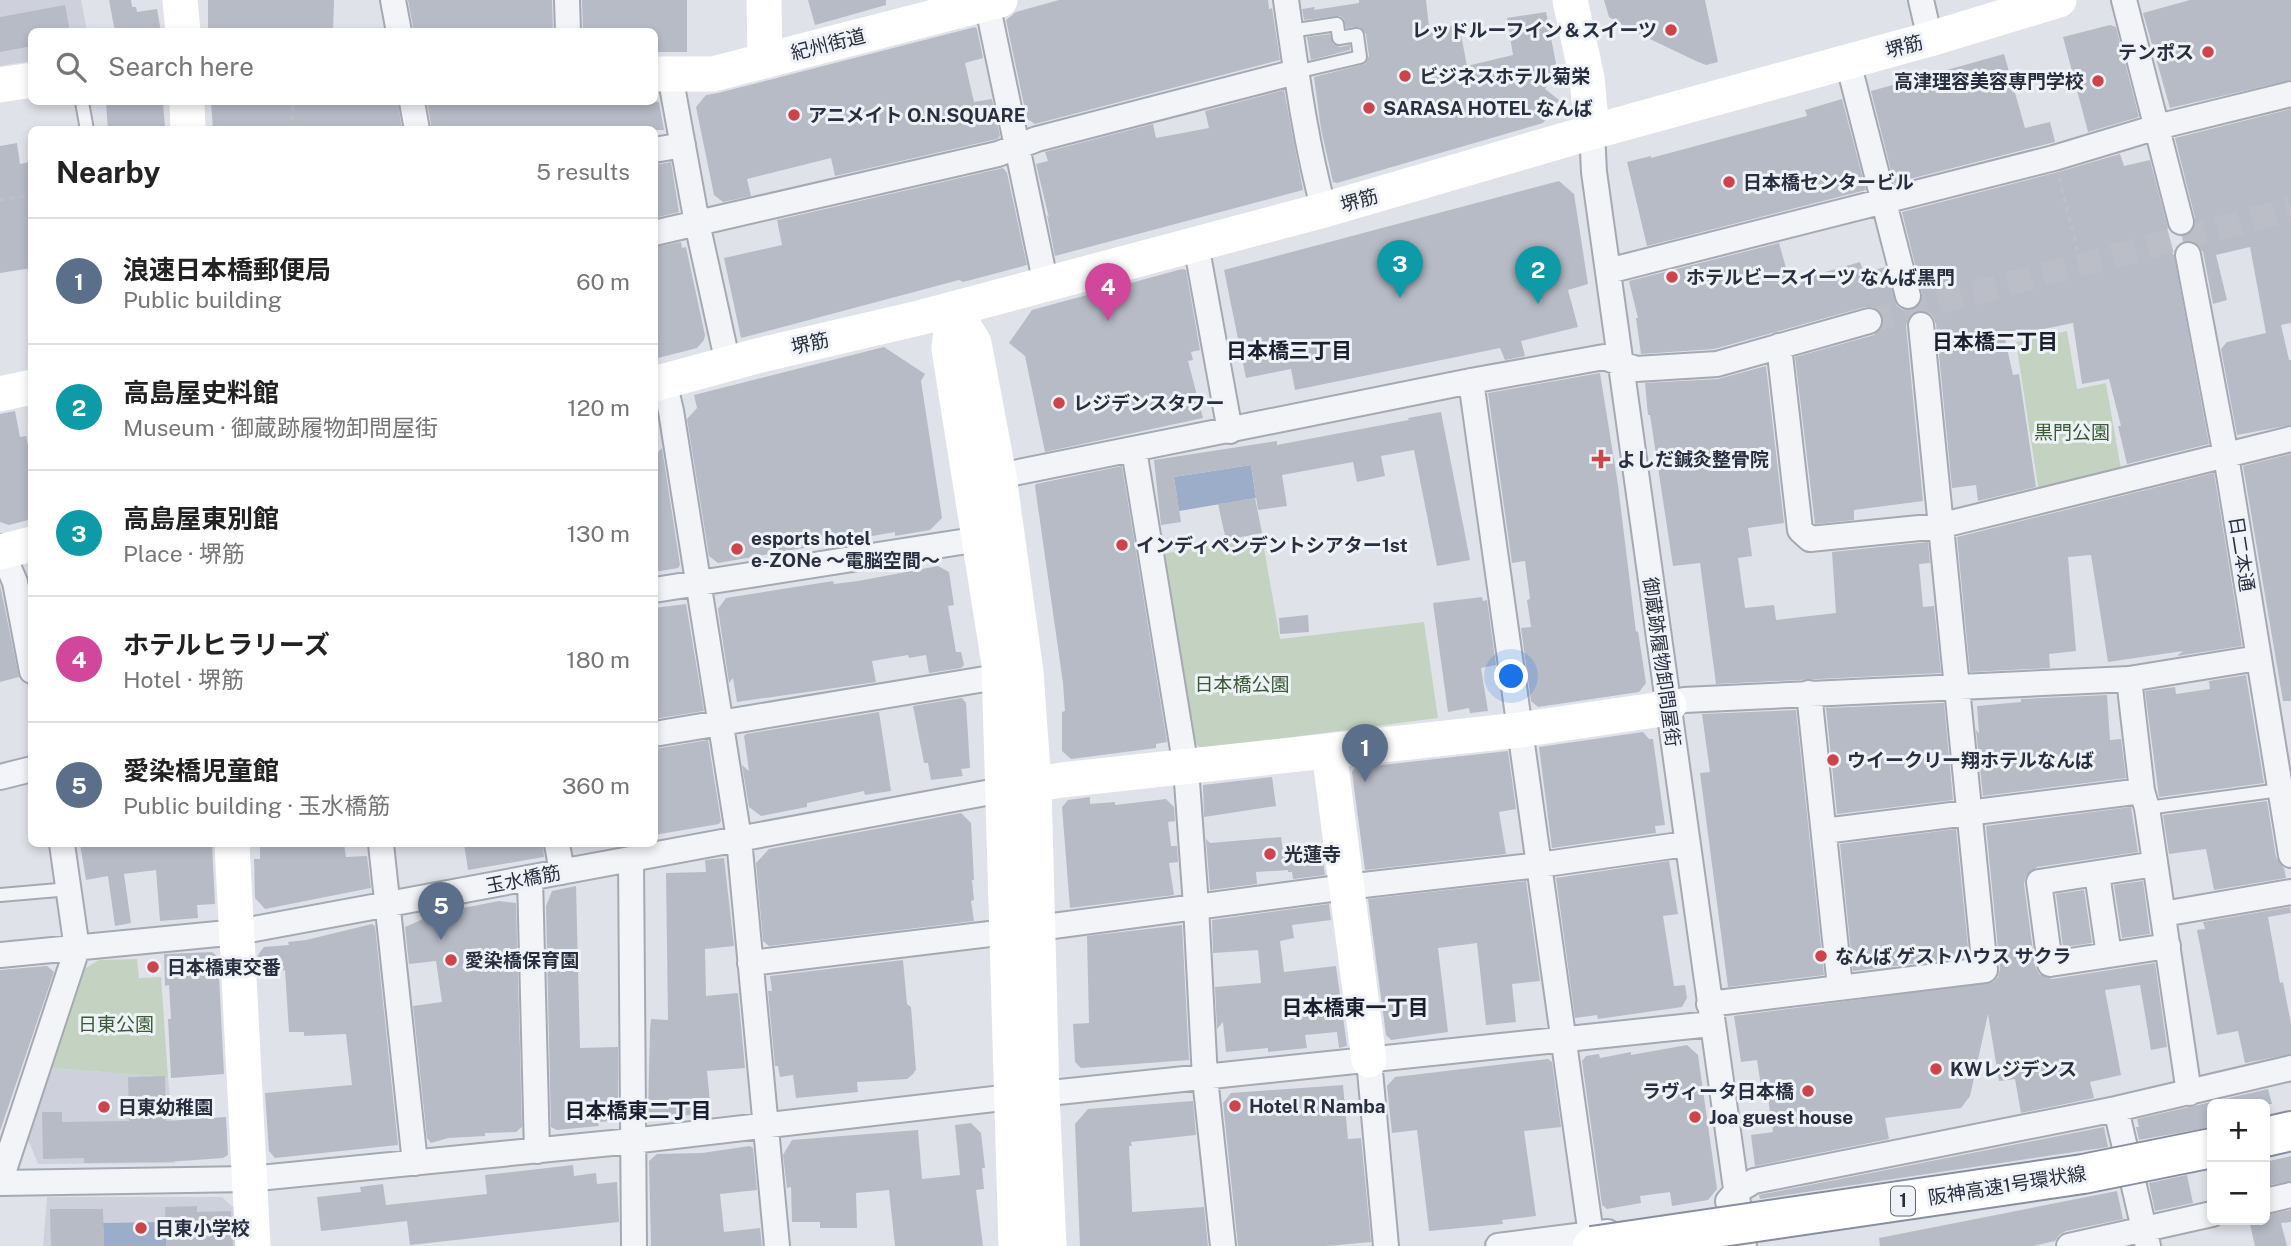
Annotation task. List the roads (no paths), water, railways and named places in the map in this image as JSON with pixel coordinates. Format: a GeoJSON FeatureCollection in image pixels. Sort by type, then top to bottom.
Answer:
{"type":"FeatureCollection","features":[{"type":"Feature","properties":{"kind":"highway"},"geometry":{"type":"LineString","coordinates":[[2270,1136],[2291,1131]]}},
{"type":"Feature","properties":{"kind":"highway","name":"阪神高速1号環状線"},"geometry":{"type":"LineString","coordinates":[[1592,1241],[2083,1174],[2207,1149]]}},
{"type":"Feature","properties":{"kind":"highway"},"geometry":{"type":"LineString","coordinates":[[1742,1246],[2083,1174]]}},
{"type":"Feature","properties":{"kind":"street"},"geometry":{"type":"LineString","coordinates":[[180,0],[183,28]]}},
{"type":"Feature","properties":{"kind":"street"},"geometry":{"type":"LineString","coordinates":[[393,0],[398,28]]}},
{"type":"Feature","properties":{"kind":"street"},"geometry":{"type":"LineString","coordinates":[[567,0],[568,28]]}},
{"type":"Feature","properties":{"kind":"street"},"geometry":{"type":"LineString","coordinates":[[764,0],[765,60]]}},
{"type":"Feature","properties":{"kind":"street"},"geometry":{"type":"LineString","coordinates":[[1286,0],[1315,180],[1324,210]]}},
{"type":"Feature","properties":{"kind":"street"},"geometry":{"type":"LineString","coordinates":[[1570,0],[1587,78],[1592,132]]}},
{"type":"Feature","properties":{"kind":"street"},"geometry":{"type":"LineString","coordinates":[[1921,0],[1930,39]]}},
{"type":"Feature","properties":{"kind":"street","name":"堺筋"},"geometry":{"type":"LineString","coordinates":[[659,382],[1046,285],[1324,210],[2059,0]]}},
{"type":"Feature","properties":{"kind":"street"},"geometry":{"type":"LineString","coordinates":[[2124,0],[2181,222]]}},
{"type":"Feature","properties":{"kind":"street"},"geometry":{"type":"LineString","coordinates":[[993,2],[1017,147],[1046,285]]}},
{"type":"Feature","properties":{"kind":"street","name":"紀州街道"},"geometry":{"type":"LineString","coordinates":[[662,74],[713,74],[993,2]]}},
{"type":"Feature","properties":{"kind":"street"},"geometry":{"type":"LineString","coordinates":[[1848,62],[1908,296]]}},
{"type":"Feature","properties":{"kind":"street"},"geometry":{"type":"LineString","coordinates":[[658,232],[998,154],[1037,139],[1296,72]]}},
{"type":"Feature","properties":{"kind":"street"},"geometry":{"type":"LineString","coordinates":[[662,74],[683,145],[728,364]]}},
{"type":"Feature","properties":{"kind":"street"},"geometry":{"type":"LineString","coordinates":[[0,85],[28,81]]}},
{"type":"Feature","properties":{"kind":"street"},"geometry":{"type":"LineString","coordinates":[[1608,271],[2054,158],[2157,127],[2291,94]]}},
{"type":"Feature","properties":{"kind":"street"},"geometry":{"type":"LineString","coordinates":[[187,105],[188,126]]}},
{"type":"Feature","properties":{"kind":"street"},"geometry":{"type":"LineString","coordinates":[[413,105],[416,126]]}},
{"type":"Feature","properties":{"kind":"street","name":"御蔵跡履物卸問屋街"},"geometry":{"type":"LineString","coordinates":[[1592,132],[1594,172],[1686,844],[1737,1191],[1742,1246]]}},
{"type":"Feature","properties":{"kind":"street"},"geometry":{"type":"LineString","coordinates":[[658,149],[683,145]]}},
{"type":"Feature","properties":{"kind":"street"},"geometry":{"type":"LineString","coordinates":[[1196,244],[1230,431]]}},
{"type":"Feature","properties":{"kind":"street","name":"日二本通"},"geometry":{"type":"LineString","coordinates":[[2188,255],[2226,456],[2258,658],[2283,777],[2291,855]]}},
{"type":"Feature","properties":{"kind":"street"},"geometry":{"type":"LineString","coordinates":[[953,309],[974,343],[999,476],[993,537]]}},
{"type":"Feature","properties":{"kind":"street"},"geometry":{"type":"LineString","coordinates":[[953,309],[949,349],[993,537],[1013,675],[1026,1096],[1016,1246]]}},
{"type":"Feature","properties":{"kind":"street"},"geometry":{"type":"LineString","coordinates":[[999,476],[1471,381],[1604,357],[1636,369],[1717,364],[1869,321]]}},
{"type":"Feature","properties":{"kind":"street"},"geometry":{"type":"LineString","coordinates":[[62,847],[77,948],[0,1182],[249,1179],[632,1141],[1026,1096],[1563,1040],[1840,987],[1985,970],[1921,325]]}},
{"type":"Feature","properties":{"kind":"street"},"geometry":{"type":"LineString","coordinates":[[1779,346],[1800,530],[1810,539],[1939,526],[2291,439]]}},
{"type":"Feature","properties":{"kind":"street"},"geometry":{"type":"LineString","coordinates":[[1471,381],[1592,1241]]}},
{"type":"Feature","properties":{"kind":"street"},"geometry":{"type":"LineString","coordinates":[[659,382],[671,411],[739,839],[777,1246]]}},
{"type":"Feature","properties":{"kind":"street"},"geometry":{"type":"LineString","coordinates":[[0,394],[28,388]]}},
{"type":"Feature","properties":{"kind":"street"},"geometry":{"type":"LineString","coordinates":[[1133,450],[1186,768],[1205,1078],[1223,1246]]}},
{"type":"Feature","properties":{"kind":"street"},"geometry":{"type":"LineString","coordinates":[[658,589],[993,537]]}},
{"type":"Feature","properties":{"kind":"street"},"geometry":{"type":"LineString","coordinates":[[8,549],[28,650]]}},
{"type":"Feature","properties":{"kind":"street"},"geometry":{"type":"LineString","coordinates":[[1018,788],[1062,780],[1519,730],[1655,710],[1684,700],[2129,679],[2258,658]]}},
{"type":"Feature","properties":{"kind":"street"},"geometry":{"type":"LineString","coordinates":[[658,733],[1013,675]]}},
{"type":"Feature","properties":{"kind":"street"},"geometry":{"type":"LineString","coordinates":[[2129,679],[2189,1093]]}},
{"type":"Feature","properties":{"kind":"street"},"geometry":{"type":"LineString","coordinates":[[1809,693],[1840,987]]}},
{"type":"Feature","properties":{"kind":"street"},"geometry":{"type":"LineString","coordinates":[[1329,751],[1369,1060],[1386,1246]]}},
{"type":"Feature","properties":{"kind":"street"},"geometry":{"type":"LineString","coordinates":[[0,777],[28,770]]}},
{"type":"Feature","properties":{"kind":"street","name":"玉水橋筋"},"geometry":{"type":"LineString","coordinates":[[0,955],[238,932],[1018,788]]}},
{"type":"Feature","properties":{"kind":"street"},"geometry":{"type":"LineString","coordinates":[[1824,831],[1968,812],[2145,799]]}},
{"type":"Feature","properties":{"kind":"street"},"geometry":{"type":"LineString","coordinates":[[750,962],[1022,930],[1686,844]]}},
{"type":"Feature","properties":{"kind":"street"},"geometry":{"type":"LineString","coordinates":[[232,847],[253,1246]]}},
{"type":"Feature","properties":{"kind":"street"},"geometry":{"type":"LineString","coordinates":[[381,847],[415,1163]]}},
{"type":"Feature","properties":{"kind":"street"},"geometry":{"type":"LineString","coordinates":[[558,847],[562,872]]}},
{"type":"Feature","properties":{"kind":"street"},"geometry":{"type":"LineString","coordinates":[[631,859],[634,1246]]}},
{"type":"Feature","properties":{"kind":"street"},"geometry":{"type":"LineString","coordinates":[[2155,864],[2039,882],[2050,964],[2168,946]]}},
{"type":"Feature","properties":{"kind":"street"},"geometry":{"type":"LineString","coordinates":[[2097,874],[2109,955]]}},
{"type":"Feature","properties":{"kind":"street"},"geometry":{"type":"LineString","coordinates":[[530,878],[537,1151]]}},
{"type":"Feature","properties":{"kind":"street"},"geometry":{"type":"LineString","coordinates":[[2163,914],[2291,892]]}},
{"type":"Feature","properties":{"kind":"street"},"geometry":{"type":"LineString","coordinates":[[1498,1246],[1592,1241],[1715,1215],[1737,1191],[1754,1181],[2116,1109],[2291,1068]]}},
{"type":"Feature","properties":{"kind":"street"},"geometry":{"type":"LineString","coordinates":[[1026,1096],[1049,1246]]}},
{"type":"Feature","properties":{"kind":"street"},"geometry":{"type":"LineString","coordinates":[[2116,1109],[2146,1238]]}},
{"type":"Feature","properties":{"kind":"street"},"geometry":{"type":"LineString","coordinates":[[2270,1200],[2291,1195]]}},
{"type":"Feature","properties":{"kind":"street"},"geometry":{"type":"LineString","coordinates":[[2069,1246],[2146,1238],[2207,1215]]}},
{"type":"Feature","properties":{"kind":"lane"},"geometry":{"type":"LineString","coordinates":[[1290,31],[1337,23],[1339,38],[1357,35],[1360,57],[1296,72]]}},
{"type":"Feature","properties":{"kind":"lane"},"geometry":{"type":"LineString","coordinates":[[83,105],[86,126]]}},
{"type":"Feature","properties":{"kind":"lane"},"geometry":{"type":"LineString","coordinates":[[2145,799],[2283,777]]}},
{"type":"Feature","properties":{"kind":"lane"},"geometry":{"type":"LineString","coordinates":[[0,895],[69,889]]}},
{"type":"Feature","properties":{"kind":"water"},"geometry":{"type":"Polygon","coordinates":[[[1251,465],[1256,498],[1179,511],[1174,477],[1251,465]]]}},
{"type":"Feature","properties":{"kind":"water"},"geometry":{"type":"Polygon","coordinates":[[[166,1222],[166,1246],[104,1246],[103,1223],[166,1222]]]}},
{"type":"Feature","properties":{"kind":"tunnel"},"geometry":{"type":"LineString","coordinates":[[1869,321],[2291,209]]}},
{"type":"Feature","properties":{"kind":"place","name":"レッドルーフイン＆スイーツ"},"geometry":{"type":"Point","coordinates":[1671,30]}},
{"type":"Feature","properties":{"kind":"place","name":"テンポス"},"geometry":{"type":"Point","coordinates":[2208,52]}},
{"type":"Feature","properties":{"kind":"place","name":"ビジネスホテル菊栄"},"geometry":{"type":"Point","coordinates":[1405,76]}},
{"type":"Feature","properties":{"kind":"place","name":"高津理容美容専門学校"},"geometry":{"type":"Point","coordinates":[2098,81]}},
{"type":"Feature","properties":{"kind":"place","name":"SARASA HOTEL なんば"},"geometry":{"type":"Point","coordinates":[1369,108]}},
{"type":"Feature","properties":{"kind":"place","name":"アニメイト O.N.SQUARE"},"geometry":{"type":"Point","coordinates":[794,115]}},
{"type":"Feature","properties":{"kind":"place","name":"日本橋センタービル"},"geometry":{"type":"Point","coordinates":[1729,182]}},
{"type":"Feature","properties":{"kind":"place","name":"ホテルビースイーツ なんば黒門"},"geometry":{"type":"Point","coordinates":[1672,277]}},
{"type":"Feature","properties":{"kind":"place","name":"高島屋東別館"},"geometry":{"type":"Point","coordinates":[1400,298]}},
{"type":"Feature","properties":{"kind":"place","name":"高島屋史料館"},"geometry":{"type":"Point","coordinates":[1538,304]}},
{"type":"Feature","properties":{"kind":"place","name":"ホテルヒラリーズ"},"geometry":{"type":"Point","coordinates":[1108,321]}},
{"type":"Feature","properties":{"kind":"place","name":"レジデンスタワー"},"geometry":{"type":"Point","coordinates":[1059,403]}},
{"type":"Feature","properties":{"kind":"place","name":"よしだ鍼灸整骨院"},"geometry":{"type":"Point","coordinates":[1601,459]}},
{"type":"Feature","properties":{"kind":"place","name":"インディペンデントシアター1st"},"geometry":{"type":"Point","coordinates":[1122,545]}},
{"type":"Feature","properties":{"kind":"place","name":"esports hotel e-ZONe ～電脳空間～"},"geometry":{"type":"Point","coordinates":[737,549]}},
{"type":"Feature","properties":{"kind":"place","name":"ウイークリー翔ホテルなんば"},"geometry":{"type":"Point","coordinates":[1833,760]}},
{"type":"Feature","properties":{"kind":"place","name":"浪速日本橋郵便局"},"geometry":{"type":"Point","coordinates":[1365,782]}},
{"type":"Feature","properties":{"kind":"place","name":"光蓮寺"},"geometry":{"type":"Point","coordinates":[1270,854]}},
{"type":"Feature","properties":{"kind":"place","name":"愛染橋児童館"},"geometry":{"type":"Point","coordinates":[441,940]}},
{"type":"Feature","properties":{"kind":"place","name":"なんば ゲストハウス サクラ"},"geometry":{"type":"Point","coordinates":[1821,956]}},
{"type":"Feature","properties":{"kind":"place","name":"愛染橋保育園"},"geometry":{"type":"Point","coordinates":[451,960]}},
{"type":"Feature","properties":{"kind":"place","name":"日本橋東交番"},"geometry":{"type":"Point","coordinates":[153,967]}},
{"type":"Feature","properties":{"kind":"place","name":"KWレジデンス"},"geometry":{"type":"Point","coordinates":[1936,1069]}},
{"type":"Feature","properties":{"kind":"place","name":"ラヴィータ日本橋"},"geometry":{"type":"Point","coordinates":[1808,1091]}},
{"type":"Feature","properties":{"kind":"place","name":"Hotel R Namba"},"geometry":{"type":"Point","coordinates":[1235,1106]}},
{"type":"Feature","properties":{"kind":"place","name":"日東幼稚園"},"geometry":{"type":"Point","coordinates":[104,1107]}},
{"type":"Feature","properties":{"kind":"place","name":"Joa guest house"},"geometry":{"type":"Point","coordinates":[1695,1117]}},
{"type":"Feature","properties":{"kind":"place","name":"日東小学校"},"geometry":{"type":"Point","coordinates":[141,1228]}},
{"type":"Feature","properties":{"kind":"district","name":"日本橋二丁目"},"geometry":{"type":"Point","coordinates":[1995,342]}},
{"type":"Feature","properties":{"kind":"district","name":"日本橋三丁目"},"geometry":{"type":"Point","coordinates":[1289,351]}},
{"type":"Feature","properties":{"kind":"district","name":"日本橋東一丁目"},"geometry":{"type":"Point","coordinates":[1355,1008]}},
{"type":"Feature","properties":{"kind":"district","name":"日本橋東二丁目"},"geometry":{"type":"Point","coordinates":[638,1111]}},
{"type":"Feature","properties":{"kind":"park label","name":"黒門公園"},"geometry":{"type":"Point","coordinates":[2072,432]}},
{"type":"Feature","properties":{"kind":"park label","name":"日本橋公園"},"geometry":{"type":"Point","coordinates":[1242,684]}},
{"type":"Feature","properties":{"kind":"park label","name":"日東公園"},"geometry":{"type":"Point","coordinates":[116,1024]}}]}
